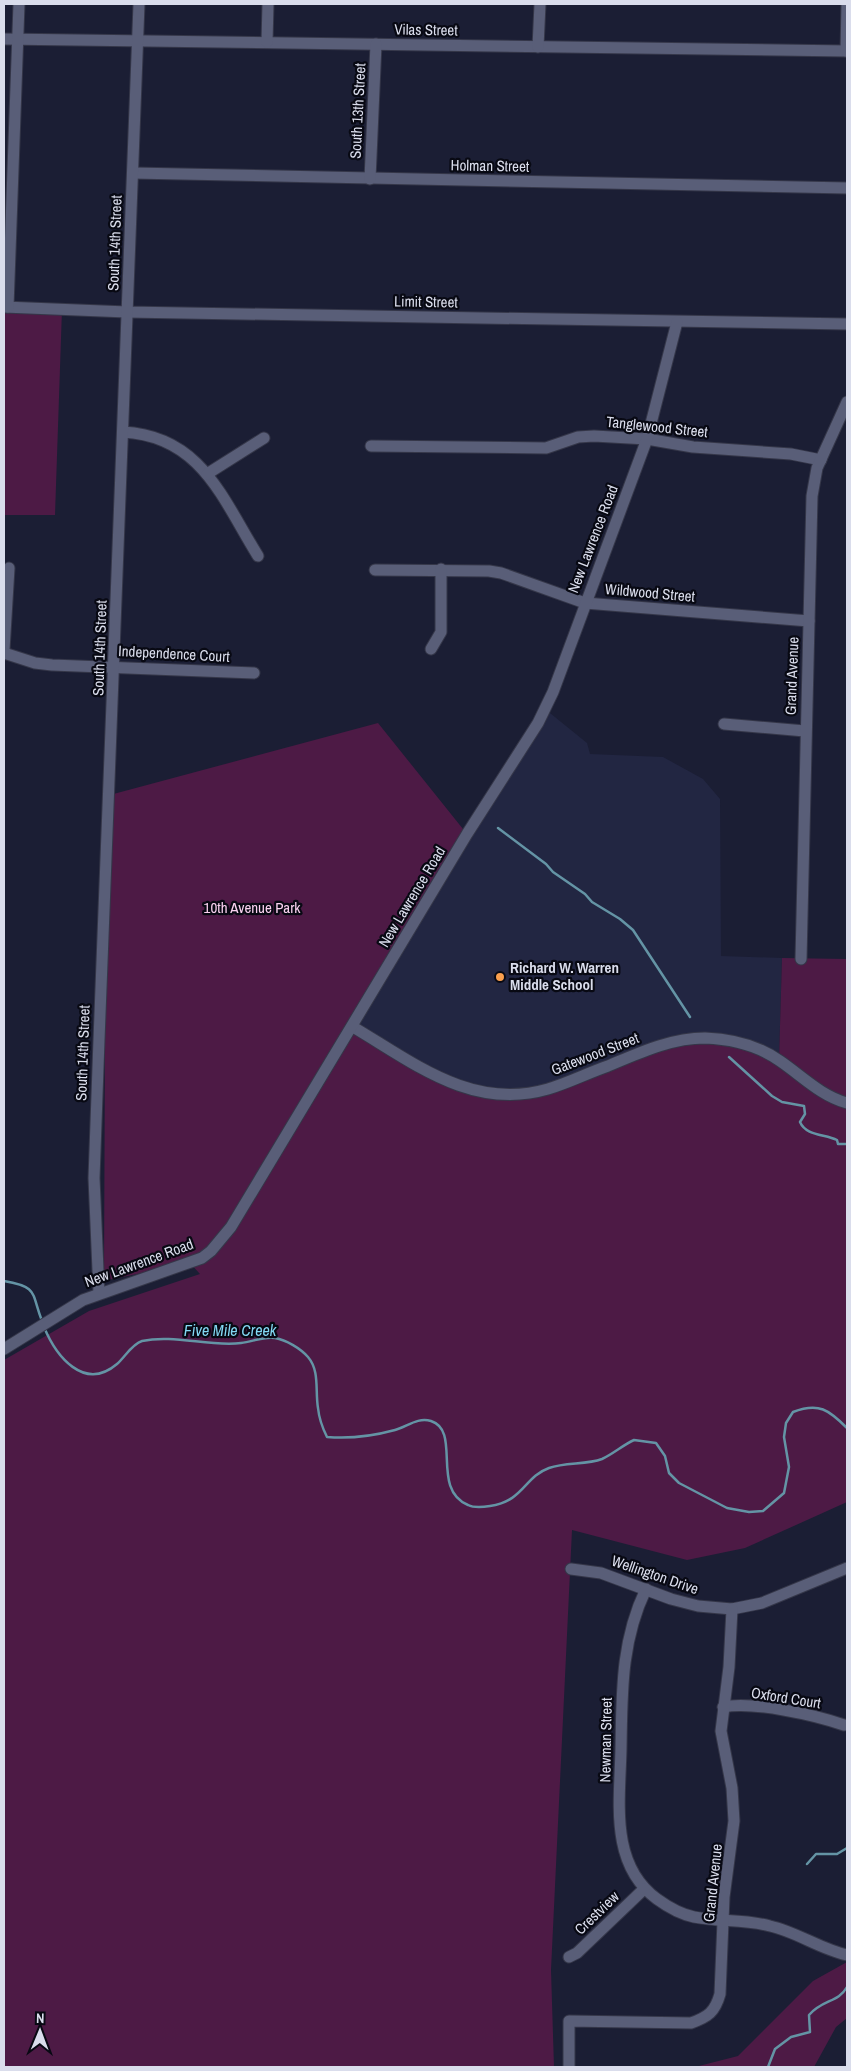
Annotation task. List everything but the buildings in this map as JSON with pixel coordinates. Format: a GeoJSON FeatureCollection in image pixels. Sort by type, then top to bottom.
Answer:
{"type":"FeatureCollection","features":[{"type":"Feature","properties":{"kind":"street"},"geometry":{"type":"LineString","coordinates":[[6,307],[19,4]]}},
{"type":"Feature","properties":{"kind":"street","name":"South 14th Street"},"geometry":{"type":"LineString","coordinates":[[99,1293],[94,1178],[106,796],[110,783],[115,667],[139,4]]}},
{"type":"Feature","properties":{"kind":"street"},"geometry":{"type":"LineString","coordinates":[[267,42],[268,4]]}},
{"type":"Feature","properties":{"kind":"street"},"geometry":{"type":"LineString","coordinates":[[538,47],[540,4]]}},
{"type":"Feature","properties":{"kind":"street"},"geometry":{"type":"LineString","coordinates":[[846,51],[847,4]]}},
{"type":"Feature","properties":{"kind":"street","name":"Vilas Street"},"geometry":{"type":"LineString","coordinates":[[4,39],[846,51]]}},
{"type":"Feature","properties":{"kind":"street","name":"South 13th Street"},"geometry":{"type":"LineString","coordinates":[[370,179],[376,44]]}},
{"type":"Feature","properties":{"kind":"street","name":"Holman Street"},"geometry":{"type":"LineString","coordinates":[[133,173],[847,188]]}},
{"type":"Feature","properties":{"kind":"street","name":"Limit Street"},"geometry":{"type":"LineString","coordinates":[[6,307],[127,312],[847,324]]}},
{"type":"Feature","properties":{"kind":"street","name":"New Lawrence Road"},"geometry":{"type":"LineString","coordinates":[[4,1349],[60,1313],[99,1293],[190,1263],[211,1251],[231,1227],[353,1027],[467,834],[538,723],[553,692],[647,438],[677,322]]}},
{"type":"Feature","properties":{"kind":"street","name":"Grand Avenue"},"geometry":{"type":"LineString","coordinates":[[801,959],[812,496],[817,468],[847,402]]}},
{"type":"Feature","properties":{"kind":"street"},"geometry":{"type":"LineString","coordinates":[[123,432],[142,433],[169,442],[181,448],[196,460],[207,474],[258,556]]}},
{"type":"Feature","properties":{"kind":"street","name":"Tanglewood Street"},"geometry":{"type":"LineString","coordinates":[[371,446],[546,448],[578,437],[647,438],[693,447],[791,454],[821,460]]}},
{"type":"Feature","properties":{"kind":"street"},"geometry":{"type":"LineString","coordinates":[[207,474],[264,438]]}},
{"type":"Feature","properties":{"kind":"street"},"geometry":{"type":"LineString","coordinates":[[4,651],[8,568]]}},
{"type":"Feature","properties":{"kind":"street"},"geometry":{"type":"LineString","coordinates":[[431,649],[440,632],[441,569]]}},
{"type":"Feature","properties":{"kind":"street","name":"Wildwood Street"},"geometry":{"type":"LineString","coordinates":[[375,570],[441,569],[501,573],[585,603],[809,621]]}},
{"type":"Feature","properties":{"kind":"street","name":"Independence Court"},"geometry":{"type":"LineString","coordinates":[[4,651],[35,664],[254,673]]}},
{"type":"Feature","properties":{"kind":"street"},"geometry":{"type":"LineString","coordinates":[[724,724],[805,731]]}},
{"type":"Feature","properties":{"kind":"street","name":"Gatewood Street"},"geometry":{"type":"LineString","coordinates":[[353,1027],[433,1076],[459,1087],[482,1092],[505,1094],[546,1089],[681,1039],[706,1038],[730,1040],[757,1048],[779,1060],[822,1092],[847,1103]]}},
{"type":"Feature","properties":{"kind":"street","name":"Wellington Drive"},"geometry":{"type":"LineString","coordinates":[[571,1569],[601,1573],[671,1599],[698,1606],[732,1609],[762,1603],[846,1573]]}},
{"type":"Feature","properties":{"kind":"street","name":"Newman Street"},"geometry":{"type":"LineString","coordinates":[[644,1889],[625,1857],[620,1830],[622,1694],[627,1643],[634,1614],[646,1589]]}},
{"type":"Feature","properties":{"kind":"street","name":"Grand Avenue"},"geometry":{"type":"LineString","coordinates":[[569,2067],[569,2021],[691,2023],[706,2018],[716,2009],[720,1994],[724,1897],[734,1821],[732,1788],[721,1732],[730,1667],[732,1609]]}},
{"type":"Feature","properties":{"kind":"street","name":"Oxford Court"},"geometry":{"type":"LineString","coordinates":[[723,1707],[730,1705],[778,1709],[844,1725]]}},
{"type":"Feature","properties":{"kind":"street"},"geometry":{"type":"LineString","coordinates":[[644,1889],[674,1910],[693,1916],[769,1926],[847,1955]]}},
{"type":"Feature","properties":{"kind":"street","name":"Crestview"},"geometry":{"type":"LineString","coordinates":[[569,1956],[578,1953],[644,1889]]}},
{"type":"Feature","properties":{"kind":"shaded area"},"geometry":{"type":"Polygon","coordinates":[[[545,709],[587,743],[590,754],[663,757],[703,779],[720,799],[721,956],[782,958],[779,1060],[547,1089],[459,1087],[353,1027],[545,709]]]}},
{"type":"Feature","properties":{"kind":"green space"},"geometry":{"type":"Polygon","coordinates":[[[4,307],[62,309],[55,515],[4,515],[4,307]]]}},
{"type":"Feature","properties":{"kind":"green space","name":"10th Avenue Park"},"geometry":{"type":"Polygon","coordinates":[[[378,723],[467,834],[353,1027],[459,1087],[526,1093],[651,1048],[706,1038],[779,1060],[782,958],[847,959],[847,1502],[745,1548],[687,1560],[572,1530],[551,1970],[554,2067],[4,2067],[4,1360],[89,1311],[200,1274],[190,1263],[108,1280],[104,1275],[106,796],[378,723]]]}},
{"type":"Feature","properties":{"kind":"green space"},"geometry":{"type":"Polygon","coordinates":[[[847,1962],[847,2018],[836,2027],[814,2067],[695,2067],[738,2056],[813,1981],[847,1962]]]}},
{"type":"Feature","properties":{"kind":"waterway"},"geometry":{"type":"LineString","coordinates":[[498,828],[546,864],[553,872],[585,894],[592,902],[620,919],[633,930],[690,1017]]}},
{"type":"Feature","properties":{"kind":"waterway"},"geometry":{"type":"LineString","coordinates":[[729,1057],[772,1096],[782,1102],[804,1106],[805,1114],[800,1122],[807,1130],[837,1140],[838,1144],[847,1144]]}},
{"type":"Feature","properties":{"kind":"waterway","name":"Five Mile Creek"},"geometry":{"type":"LineString","coordinates":[[4,1281],[29,1289],[42,1321]]}},
{"type":"Feature","properties":{"kind":"waterway","name":"Five Mile Creek"},"geometry":{"type":"LineString","coordinates":[[44,1327],[49,1338],[64,1359],[73,1367],[93,1374],[105,1372],[117,1364],[132,1348],[142,1341],[166,1339],[229,1344],[267,1338],[284,1341],[301,1351],[312,1363],[316,1375],[319,1415],[327,1437],[344,1438],[370,1435],[395,1430],[421,1420],[431,1421],[440,1427],[445,1436],[451,1487],[457,1497],[473,1507],[485,1507],[501,1503],[517,1494],[534,1477],[549,1468],[602,1459],[634,1440],[656,1443],[665,1456],[669,1473],[679,1483],[727,1508],[749,1512],[763,1511],[784,1493],[789,1467],[784,1437],[786,1423],[793,1412],[817,1408],[829,1412],[847,1428]]}},
{"type":"Feature","properties":{"kind":"waterway"},"geometry":{"type":"LineString","coordinates":[[807,1864],[816,1854],[837,1854],[847,1848]]}},
{"type":"Feature","properties":{"kind":"waterway"},"geometry":{"type":"LineString","coordinates":[[768,2067],[775,2049],[791,2037],[810,2032],[809,2015],[820,2006],[835,1999],[847,1987]]}},
{"type":"Feature","properties":{"kind":"place","name":"Richard W. Warren Middle School"},"geometry":{"type":"Point","coordinates":[500,977]}}]}
